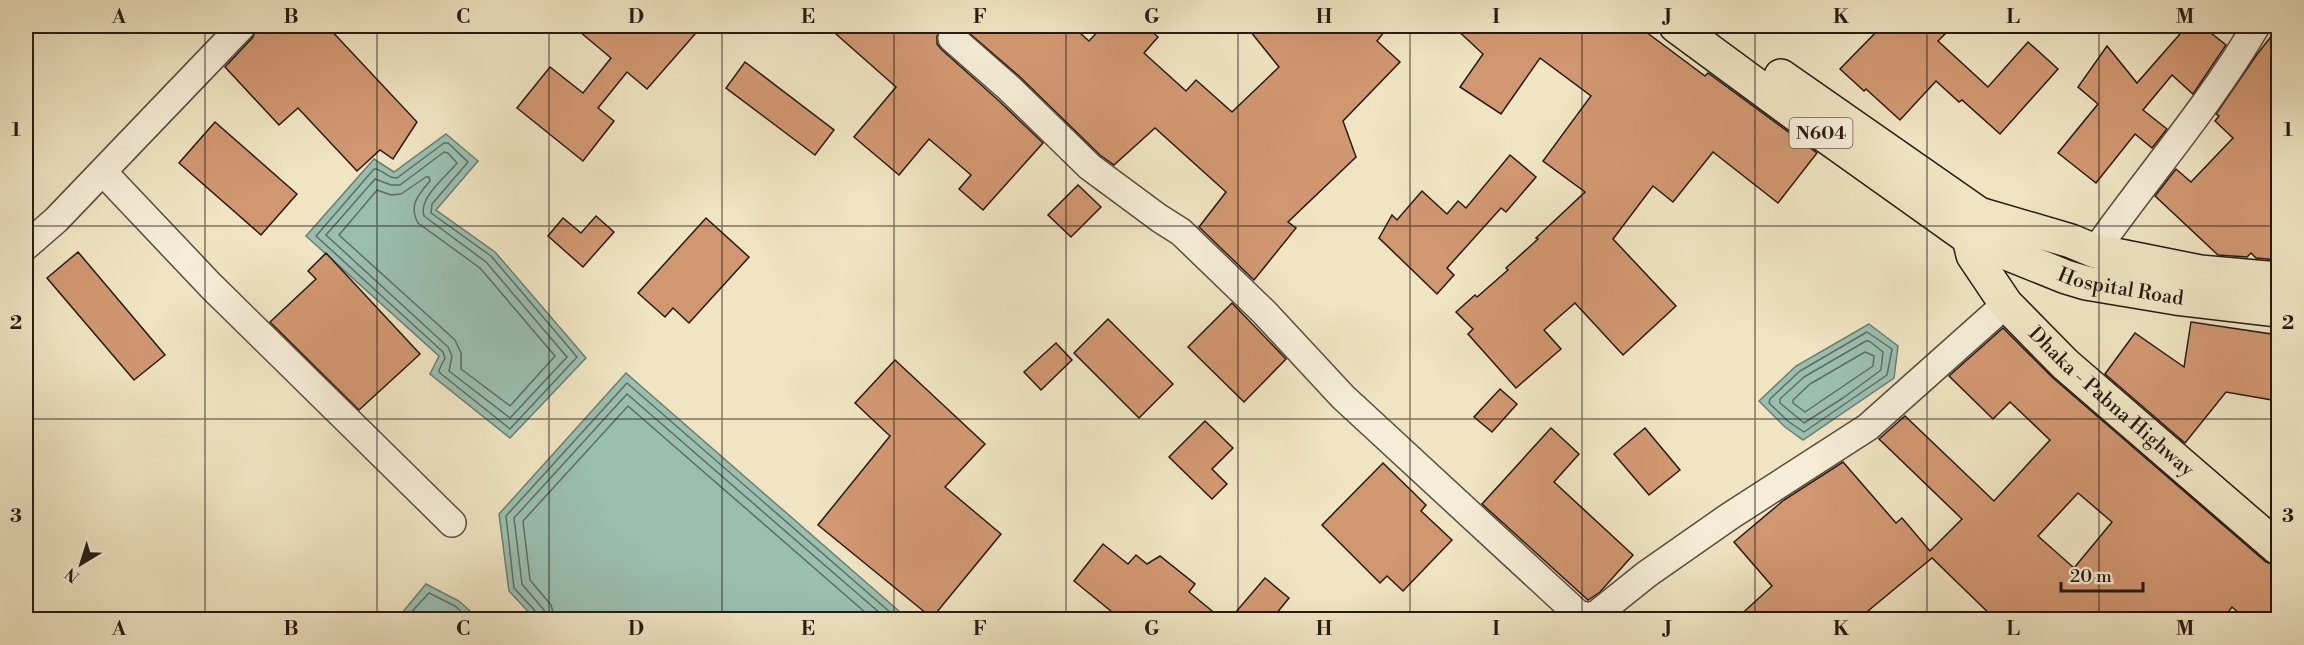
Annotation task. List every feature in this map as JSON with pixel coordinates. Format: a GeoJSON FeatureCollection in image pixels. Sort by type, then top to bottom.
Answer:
{"type":"FeatureCollection","features":[{"type":"Feature","properties":{"kind":"main road","name":"N604"},"geometry":{"type":"LineString","coordinates":[[1676,26],[1820,132],[1974,226]]}},
{"type":"Feature","properties":{"kind":"main road","name":"N604"},"geometry":{"type":"LineString","coordinates":[[1711,26],[1974,226]]}},
{"type":"Feature","properties":{"kind":"main road","name":"Hospital Road"},"geometry":{"type":"LineString","coordinates":[[1974,226],[2071,241],[2096,251],[2200,272],[2278,279]]}},
{"type":"Feature","properties":{"kind":"main road","name":"Hospital Road"},"geometry":{"type":"LineString","coordinates":[[1974,226],[2066,277],[2086,283],[2176,298],[2278,310]]}},
{"type":"Feature","properties":{"kind":"main road","name":"Dhaka - Pabna Highway"},"geometry":{"type":"LineString","coordinates":[[1974,226],[1973,255],[2006,304],[2065,364],[2278,548]]}},
{"type":"Feature","properties":{"kind":"street"},"geometry":{"type":"LineString","coordinates":[[26,246],[56,220],[242,26]]}},
{"type":"Feature","properties":{"kind":"street"},"geometry":{"type":"LineString","coordinates":[[2096,251],[2136,193],[2182,134],[2256,26]]}},
{"type":"Feature","properties":{"kind":"street"},"geometry":{"type":"LineString","coordinates":[[952,38],[1010,88],[1090,167],[1181,232],[1264,312],[1360,413],[1578,614],[1589,617],[1597,614],[1647,574],[1730,516],[1868,427],[2006,304]]}},
{"type":"Feature","properties":{"kind":"street"},"geometry":{"type":"LineString","coordinates":[[103,172],[211,286],[452,523]]}},
{"type":"Feature","properties":{"kind":"water"},"geometry":{"type":"Polygon","coordinates":[[[446,134],[478,161],[436,210],[495,252],[586,358],[510,438],[430,374],[439,356],[306,236],[374,159],[394,172],[446,134]]]}},
{"type":"Feature","properties":{"kind":"water"},"geometry":{"type":"Polygon","coordinates":[[[1869,324],[1898,346],[1894,378],[1803,440],[1785,427],[1759,401],[1796,366],[1869,324]]]}},
{"type":"Feature","properties":{"kind":"water"},"geometry":{"type":"Polygon","coordinates":[[[626,373],[908,619],[535,619],[509,591],[499,514],[626,373]]]}},
{"type":"Feature","properties":{"kind":"water"},"geometry":{"type":"Polygon","coordinates":[[[426,584],[459,601],[479,619],[397,619],[426,584]]]}},
{"type":"Feature","properties":{"kind":"building"},"geometry":{"type":"Polygon","coordinates":[[[257,26],[327,26],[417,122],[393,159],[380,150],[357,171],[298,108],[279,125],[225,67],[253,37],[257,26]]]}},
{"type":"Feature","properties":{"kind":"building"},"geometry":{"type":"Polygon","coordinates":[[[573,26],[702,26],[647,89],[627,72],[598,108],[614,121],[583,161],[517,108],[550,67],[583,93],[611,58],[573,26]]]}},
{"type":"Feature","properties":{"kind":"building"},"geometry":{"type":"Polygon","coordinates":[[[827,26],[943,26],[937,36],[937,44],[941,49],[1043,143],[983,210],[959,189],[971,175],[929,139],[899,175],[854,137],[896,87],[827,26]]]}},
{"type":"Feature","properties":{"kind":"building"},"geometry":{"type":"Polygon","coordinates":[[[961,26],[1072,26],[1089,41],[1103,26],[1145,26],[1158,37],[1144,53],[1186,91],[1196,80],[1232,112],[1279,67],[1246,26],[1389,26],[1377,41],[1400,62],[1343,121],[1356,157],[1288,222],[1296,228],[1254,280],[1199,227],[1226,192],[1155,128],[1114,165],[1100,155],[1019,76],[961,26]]]}},
{"type":"Feature","properties":{"kind":"building"},"geometry":{"type":"Polygon","coordinates":[[[1453,26],[1638,26],[1705,76],[1708,73],[1817,153],[1778,203],[1713,152],[1673,202],[1653,186],[1613,239],[1676,306],[1623,355],[1575,303],[1544,330],[1561,349],[1516,388],[1468,334],[1473,329],[1456,312],[1508,270],[1506,268],[1585,192],[1543,161],[1591,96],[1540,58],[1501,114],[1460,87],[1483,54],[1453,26]]]}},
{"type":"Feature","properties":{"kind":"building"},"geometry":{"type":"Polygon","coordinates":[[[1882,26],[1953,26],[1938,41],[1988,87],[2028,42],[2058,69],[2000,134],[1962,100],[1959,102],[1936,81],[1900,120],[1840,69],[1882,26]]]}},
{"type":"Feature","properties":{"kind":"building"},"geometry":{"type":"Polygon","coordinates":[[[2187,26],[2202,26],[2226,45],[2193,94],[2172,75],[2143,110],[2167,129],[2152,148],[2135,134],[2096,183],[2058,153],[2098,104],[2078,87],[2107,46],[2137,83],[2187,26]]]}},
{"type":"Feature","properties":{"kind":"building"},"geometry":{"type":"Polygon","coordinates":[[[2278,28],[2278,260],[2256,258],[2251,253],[2247,257],[2218,255],[2155,196],[2176,169],[2191,182],[2233,138],[2215,121],[2219,116],[2216,114],[2278,28]]]}},
{"type":"Feature","properties":{"kind":"building"},"geometry":{"type":"Polygon","coordinates":[[[745,62],[834,130],[815,155],[726,88],[745,62]]]}},
{"type":"Feature","properties":{"kind":"building"},"geometry":{"type":"Polygon","coordinates":[[[215,122],[297,194],[261,235],[179,163],[215,122]]]}},
{"type":"Feature","properties":{"kind":"building"},"geometry":{"type":"Polygon","coordinates":[[[1510,155],[1536,177],[1506,212],[1501,208],[1447,268],[1454,275],[1437,294],[1379,238],[1392,215],[1397,220],[1422,191],[1447,214],[1458,201],[1466,208],[1510,155]]]}},
{"type":"Feature","properties":{"kind":"building"},"geometry":{"type":"Polygon","coordinates":[[[1078,185],[1101,207],[1071,237],[1048,215],[1078,185]]]}},
{"type":"Feature","properties":{"kind":"building"},"geometry":{"type":"Polygon","coordinates":[[[596,216],[614,232],[583,267],[548,236],[563,218],[581,233],[596,216]]]}},
{"type":"Feature","properties":{"kind":"building"},"geometry":{"type":"Polygon","coordinates":[[[706,218],[749,257],[689,323],[673,308],[665,317],[638,293],[706,218]]]}},
{"type":"Feature","properties":{"kind":"building"},"geometry":{"type":"Polygon","coordinates":[[[78,252],[165,355],[134,380],[47,278],[78,252]]]}},
{"type":"Feature","properties":{"kind":"building"},"geometry":{"type":"Polygon","coordinates":[[[326,253],[420,354],[359,410],[270,322],[316,279],[308,271],[326,253]]]}},
{"type":"Feature","properties":{"kind":"building"},"geometry":{"type":"Polygon","coordinates":[[[1232,303],[1286,359],[1244,402],[1188,347],[1232,303]]]}},
{"type":"Feature","properties":{"kind":"building"},"geometry":{"type":"Polygon","coordinates":[[[1108,319],[1173,384],[1139,418],[1074,353],[1108,319]]]}},
{"type":"Feature","properties":{"kind":"building"},"geometry":{"type":"Polygon","coordinates":[[[2191,322],[2278,335],[2278,401],[2226,392],[2185,443],[2105,374],[2135,333],[2184,367],[2191,322]]]}},
{"type":"Feature","properties":{"kind":"building"},"geometry":{"type":"Polygon","coordinates":[[[2003,328],[2053,378],[2266,562],[2278,566],[2278,620],[2247,620],[2232,607],[2222,620],[1996,620],[1932,558],[1857,620],[1735,620],[1772,586],[1734,542],[1784,500],[1843,462],[1896,523],[1902,518],[1930,551],[1962,519],[1879,439],[1905,416],[1994,501],[2050,440],[2010,402],[1993,419],[1949,376],[2003,328]],[[2078,493],[2038,536],[2074,568],[2112,522],[2078,493]]]}},
{"type":"Feature","properties":{"kind":"building"},"geometry":{"type":"Polygon","coordinates":[[[1056,343],[1072,360],[1041,390],[1024,372],[1056,343]]]}},
{"type":"Feature","properties":{"kind":"building"},"geometry":{"type":"Polygon","coordinates":[[[895,360],[985,444],[945,487],[1001,534],[932,618],[818,525],[890,436],[855,403],[895,360]]]}},
{"type":"Feature","properties":{"kind":"building"},"geometry":{"type":"Polygon","coordinates":[[[1500,389],[1517,404],[1492,432],[1474,417],[1500,389]]]}},
{"type":"Feature","properties":{"kind":"building"},"geometry":{"type":"Polygon","coordinates":[[[1205,421],[1233,448],[1212,469],[1227,484],[1212,499],[1169,457],[1205,421]]]}},
{"type":"Feature","properties":{"kind":"building"},"geometry":{"type":"Polygon","coordinates":[[[1551,428],[1579,454],[1554,482],[1633,555],[1600,592],[1588,600],[1482,504],[1551,428]]]}},
{"type":"Feature","properties":{"kind":"building"},"geometry":{"type":"Polygon","coordinates":[[[1645,428],[1680,470],[1649,495],[1614,454],[1645,428]]]}},
{"type":"Feature","properties":{"kind":"building"},"geometry":{"type":"Polygon","coordinates":[[[1383,463],[1426,505],[1421,511],[1452,540],[1403,591],[1387,576],[1380,583],[1322,525],[1383,463]]]}},
{"type":"Feature","properties":{"kind":"building"},"geometry":{"type":"Polygon","coordinates":[[[1103,544],[1128,564],[1136,555],[1147,564],[1160,556],[1195,584],[1189,592],[1223,620],[1122,620],[1074,581],[1103,544]]]}},
{"type":"Feature","properties":{"kind":"building"},"geometry":{"type":"Polygon","coordinates":[[[1265,578],[1289,598],[1271,620],[1229,620],[1265,578]]]}}]}
